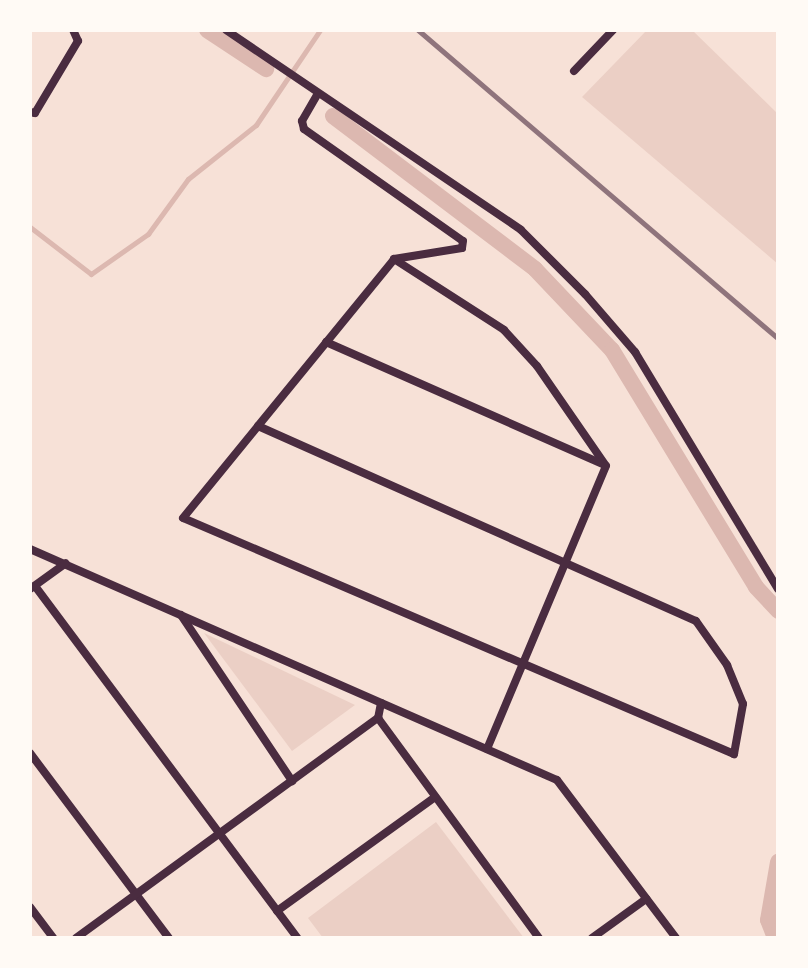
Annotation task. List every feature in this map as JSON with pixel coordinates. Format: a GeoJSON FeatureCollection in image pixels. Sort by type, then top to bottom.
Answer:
{"type":"FeatureCollection","features":[{"type":"Feature","properties":{"kind":"street"},"geometry":{"type":"LineString","coordinates":[[30,112],[35,113],[78,41],[73,30]]}},
{"type":"Feature","properties":{"kind":"street"},"geometry":{"type":"LineString","coordinates":[[226,30],[317,95],[521,230],[585,294],[635,352],[778,589]]}},
{"type":"Feature","properties":{"kind":"street"},"geometry":{"type":"LineString","coordinates":[[574,71],[613,30]]}},
{"type":"Feature","properties":{"kind":"street"},"geometry":{"type":"LineString","coordinates":[[258,426],[696,621],[727,665],[743,704],[734,754],[183,518],[394,259],[462,248],[463,241],[304,129],[302,121],[317,95]]}},
{"type":"Feature","properties":{"kind":"street"},"geometry":{"type":"LineString","coordinates":[[394,259],[504,330],[537,366],[606,466]]}},
{"type":"Feature","properties":{"kind":"street"},"geometry":{"type":"LineString","coordinates":[[326,342],[606,466]]}},
{"type":"Feature","properties":{"kind":"street"},"geometry":{"type":"LineString","coordinates":[[487,749],[606,466]]}},
{"type":"Feature","properties":{"kind":"street"},"geometry":{"type":"LineString","coordinates":[[30,549],[557,780],[676,938]]}},
{"type":"Feature","properties":{"kind":"street"},"geometry":{"type":"LineString","coordinates":[[66,563],[32,588],[297,938]]}},
{"type":"Feature","properties":{"kind":"street"},"geometry":{"type":"LineString","coordinates":[[181,614],[292,781]]}},
{"type":"Feature","properties":{"kind":"street"},"geometry":{"type":"LineString","coordinates":[[76,938],[378,718],[381,703]]}},
{"type":"Feature","properties":{"kind":"street"},"geometry":{"type":"LineString","coordinates":[[378,718],[539,938]]}},
{"type":"Feature","properties":{"kind":"street"},"geometry":{"type":"LineString","coordinates":[[30,753],[169,938]]}},
{"type":"Feature","properties":{"kind":"street"},"geometry":{"type":"LineString","coordinates":[[277,911],[435,797]]}},
{"type":"Feature","properties":{"kind":"street"},"geometry":{"type":"LineString","coordinates":[[592,938],[646,899]]}},
{"type":"Feature","properties":{"kind":"street"},"geometry":{"type":"LineString","coordinates":[[30,907],[53,938]]}},
{"type":"Feature","properties":{"kind":"shaded area"},"geometry":{"type":"Polygon","coordinates":[[[647,30],[692,30],[778,114],[778,264],[582,97],[647,30]]]}},
{"type":"Feature","properties":{"kind":"shaded area"},"geometry":{"type":"Polygon","coordinates":[[[204,633],[355,705],[292,751],[204,633]]]}},
{"type":"Feature","properties":{"kind":"shaded area"},"geometry":{"type":"Polygon","coordinates":[[[436,822],[524,938],[323,938],[308,918],[436,822]]]}},
{"type":"Feature","properties":{"kind":"waterway"},"geometry":{"type":"LineString","coordinates":[[207,30],[266,69]]}},
{"type":"Feature","properties":{"kind":"waterway"},"geometry":{"type":"LineString","coordinates":[[30,227],[91,274],[148,234],[188,179],[256,125],[320,30]]}},
{"type":"Feature","properties":{"kind":"waterway"},"geometry":{"type":"LineString","coordinates":[[333,116],[535,269],[612,350],[756,587],[778,611]]}},
{"type":"Feature","properties":{"kind":"waterway"},"geometry":{"type":"LineString","coordinates":[[775,938],[768,920],[778,862]]}},
{"type":"Feature","properties":{"kind":"railway"},"geometry":{"type":"LineString","coordinates":[[418,30],[778,339]]}}]}
